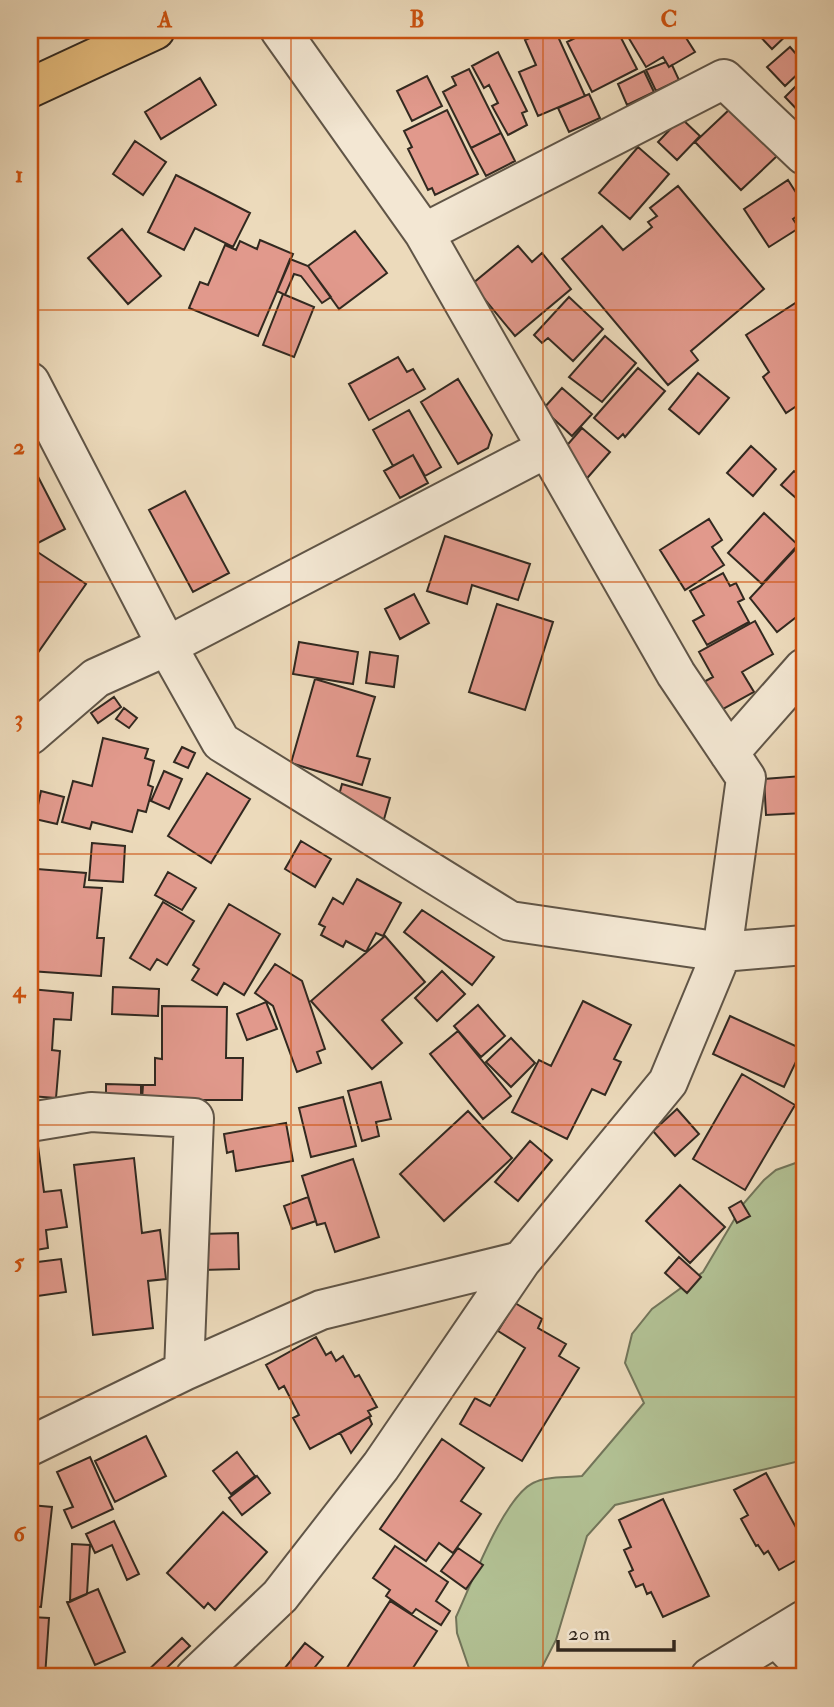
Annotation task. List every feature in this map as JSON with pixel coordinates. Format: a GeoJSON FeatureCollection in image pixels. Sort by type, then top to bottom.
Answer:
{"type":"FeatureCollection","features":[{"type":"Feature","properties":{"kind":"main road"},"geometry":{"type":"LineString","coordinates":[[30,88],[155,30]]}},
{"type":"Feature","properties":{"kind":"street"},"geometry":{"type":"LineString","coordinates":[[195,1677],[280,1596],[381,1466],[521,1261],[667,1082],[722,952],[746,778],[676,674],[424,233],[280,30]]}},
{"type":"Feature","properties":{"kind":"street"},"geometry":{"type":"LineString","coordinates":[[424,233],[724,79],[804,155]]}},
{"type":"Feature","properties":{"kind":"street"},"geometry":{"type":"LineString","coordinates":[[30,382],[42,433],[221,742],[510,921],[722,952],[804,945]]}},
{"type":"Feature","properties":{"kind":"street"},"geometry":{"type":"LineString","coordinates":[[30,735],[96,678],[167,646],[547,448]]}},
{"type":"Feature","properties":{"kind":"street"},"geometry":{"type":"LineString","coordinates":[[729,753],[804,668]]}},
{"type":"Feature","properties":{"kind":"street"},"geometry":{"type":"LineString","coordinates":[[30,1122],[90,1112],[194,1118],[184,1371]]}},
{"type":"Feature","properties":{"kind":"street"},"geometry":{"type":"LineString","coordinates":[[30,1446],[184,1371],[321,1310],[521,1261]]}},
{"type":"Feature","properties":{"kind":"street"},"geometry":{"type":"LineString","coordinates":[[710,1677],[790,1628],[804,1666]]}},
{"type":"Feature","properties":{"kind":"green space"},"geometry":{"type":"Polygon","coordinates":[[[804,1160],[804,1460],[615,1505],[587,1536],[556,1640],[537,1677],[472,1677],[457,1633],[456,1617],[489,1544],[510,1506],[533,1483],[550,1478],[582,1476],[644,1403],[625,1363],[632,1334],[652,1309],[703,1272],[744,1203],[764,1180],[776,1170],[804,1160]]]}},
{"type":"Feature","properties":{"kind":"building"},"geometry":{"type":"Polygon","coordinates":[[[548,30],[555,30],[585,96],[538,116],[519,72],[536,65],[525,40],[548,30]]]}},
{"type":"Feature","properties":{"kind":"building"},"geometry":{"type":"Polygon","coordinates":[[[591,30],[617,30],[637,69],[592,92],[567,42],[591,30]]]}},
{"type":"Feature","properties":{"kind":"building"},"geometry":{"type":"Polygon","coordinates":[[[624,30],[681,30],[695,52],[669,67],[663,57],[646,67],[624,30]]]}},
{"type":"Feature","properties":{"kind":"building"},"geometry":{"type":"Polygon","coordinates":[[[754,30],[792,30],[772,49],[754,30]]]}},
{"type":"Feature","properties":{"kind":"building"},"geometry":{"type":"Polygon","coordinates":[[[790,47],[804,63],[804,68],[785,86],[767,67],[790,47]]]}},
{"type":"Feature","properties":{"kind":"building"},"geometry":{"type":"Polygon","coordinates":[[[498,52],[527,111],[522,113],[527,125],[508,135],[492,106],[498,103],[489,85],[484,88],[472,66],[498,52]]]}},
{"type":"Feature","properties":{"kind":"building"},"geometry":{"type":"Polygon","coordinates":[[[666,62],[669,67],[672,65],[679,80],[656,91],[646,70],[666,62]]]}},
{"type":"Feature","properties":{"kind":"building"},"geometry":{"type":"Polygon","coordinates":[[[469,69],[501,133],[471,148],[443,92],[456,85],[452,77],[469,69]]]}},
{"type":"Feature","properties":{"kind":"building"},"geometry":{"type":"Polygon","coordinates":[[[644,71],[654,92],[627,105],[618,84],[644,71]]]}},
{"type":"Feature","properties":{"kind":"building"},"geometry":{"type":"Polygon","coordinates":[[[427,76],[442,106],[412,121],[397,91],[427,76]]]}},
{"type":"Feature","properties":{"kind":"building"},"geometry":{"type":"Polygon","coordinates":[[[200,78],[216,105],[161,139],[145,112],[200,78]]]}},
{"type":"Feature","properties":{"kind":"building"},"geometry":{"type":"Polygon","coordinates":[[[804,78],[804,117],[785,97],[804,78]]]}},
{"type":"Feature","properties":{"kind":"building"},"geometry":{"type":"Polygon","coordinates":[[[589,94],[600,118],[569,132],[558,108],[589,94]]]}},
{"type":"Feature","properties":{"kind":"building"},"geometry":{"type":"Polygon","coordinates":[[[731,108],[777,156],[741,190],[695,142],[731,108]]]}},
{"type":"Feature","properties":{"kind":"building"},"geometry":{"type":"Polygon","coordinates":[[[447,110],[478,174],[435,195],[432,188],[428,190],[408,149],[412,147],[404,131],[447,110]]]}},
{"type":"Feature","properties":{"kind":"building"},"geometry":{"type":"Polygon","coordinates":[[[681,118],[700,136],[677,160],[658,142],[681,118]]]}},
{"type":"Feature","properties":{"kind":"building"},"geometry":{"type":"Polygon","coordinates":[[[501,133],[515,161],[486,176],[471,148],[501,133]]]}},
{"type":"Feature","properties":{"kind":"building"},"geometry":{"type":"Polygon","coordinates":[[[135,141],[166,162],[143,195],[113,174],[135,141]]]}},
{"type":"Feature","properties":{"kind":"building"},"geometry":{"type":"Polygon","coordinates":[[[638,147],[669,174],[630,219],[599,193],[638,147]]]}},
{"type":"Feature","properties":{"kind":"building"},"geometry":{"type":"Polygon","coordinates":[[[176,175],[250,213],[233,247],[195,228],[184,250],[148,232],[176,175]]]}},
{"type":"Feature","properties":{"kind":"building"},"geometry":{"type":"Polygon","coordinates":[[[788,180],[804,205],[804,211],[793,219],[799,228],[769,247],[744,209],[788,180]]]}},
{"type":"Feature","properties":{"kind":"building"},"geometry":{"type":"Polygon","coordinates":[[[678,186],[764,289],[691,351],[698,360],[668,385],[562,259],[602,226],[623,250],[652,227],[648,222],[657,216],[650,208],[678,186]]]}},
{"type":"Feature","properties":{"kind":"building"},"geometry":{"type":"Polygon","coordinates":[[[122,229],[161,276],[128,304],[88,258],[122,229]]]}},
{"type":"Feature","properties":{"kind":"building"},"geometry":{"type":"Polygon","coordinates":[[[355,231],[387,273],[339,309],[308,266],[355,231]]]}},
{"type":"Feature","properties":{"kind":"building"},"geometry":{"type":"Polygon","coordinates":[[[260,240],[293,254],[258,336],[189,308],[200,282],[208,285],[225,245],[236,250],[240,241],[257,249],[260,240]]]}},
{"type":"Feature","properties":{"kind":"building"},"geometry":{"type":"Polygon","coordinates":[[[518,246],[532,262],[542,253],[571,289],[515,336],[472,284],[518,246]]]}},
{"type":"Feature","properties":{"kind":"building"},"geometry":{"type":"Polygon","coordinates":[[[290,259],[308,266],[331,297],[322,303],[301,276],[294,274],[285,295],[277,291],[290,259]]]}},
{"type":"Feature","properties":{"kind":"building"},"geometry":{"type":"Polygon","coordinates":[[[283,294],[314,307],[294,357],[263,345],[283,294]]]}},
{"type":"Feature","properties":{"kind":"building"},"geometry":{"type":"Polygon","coordinates":[[[569,297],[603,329],[573,361],[548,338],[542,343],[534,335],[569,297]]]}},
{"type":"Feature","properties":{"kind":"building"},"geometry":{"type":"Polygon","coordinates":[[[800,300],[804,303],[804,401],[786,413],[763,377],[769,372],[746,335],[800,300]]]}},
{"type":"Feature","properties":{"kind":"building"},"geometry":{"type":"Polygon","coordinates":[[[605,336],[636,363],[602,402],[569,377],[605,336]]]}},
{"type":"Feature","properties":{"kind":"building"},"geometry":{"type":"Polygon","coordinates":[[[398,357],[407,372],[413,369],[425,389],[369,420],[349,384],[398,357]]]}},
{"type":"Feature","properties":{"kind":"building"},"geometry":{"type":"Polygon","coordinates":[[[638,368],[665,391],[625,437],[623,434],[618,439],[594,418],[638,368]]]}},
{"type":"Feature","properties":{"kind":"building"},"geometry":{"type":"Polygon","coordinates":[[[698,373],[729,398],[699,434],[669,409],[698,373]]]}},
{"type":"Feature","properties":{"kind":"building"},"geometry":{"type":"Polygon","coordinates":[[[458,379],[492,435],[488,448],[458,464],[421,402],[458,379]]]}},
{"type":"Feature","properties":{"kind":"building"},"geometry":{"type":"Polygon","coordinates":[[[562,388],[592,414],[572,436],[543,409],[562,388]]]}},
{"type":"Feature","properties":{"kind":"building"},"geometry":{"type":"Polygon","coordinates":[[[409,410],[441,467],[425,476],[413,455],[393,466],[373,430],[409,410]]]}},
{"type":"Feature","properties":{"kind":"building"},"geometry":{"type":"Polygon","coordinates":[[[582,428],[610,452],[582,484],[562,451],[582,428]]]}},
{"type":"Feature","properties":{"kind":"building"},"geometry":{"type":"Polygon","coordinates":[[[751,446],[776,469],[753,496],[727,473],[751,446]]]}},
{"type":"Feature","properties":{"kind":"building"},"geometry":{"type":"Polygon","coordinates":[[[413,455],[428,483],[400,498],[384,471],[413,455]]]}},
{"type":"Feature","properties":{"kind":"building"},"geometry":{"type":"Polygon","coordinates":[[[32,465],[65,529],[30,547],[30,466],[32,465]]]}},
{"type":"Feature","properties":{"kind":"building"},"geometry":{"type":"Polygon","coordinates":[[[794,471],[800,476],[804,472],[804,505],[781,485],[794,471]]]}},
{"type":"Feature","properties":{"kind":"building"},"geometry":{"type":"Polygon","coordinates":[[[185,491],[229,573],[193,592],[149,510],[185,491]]]}},
{"type":"Feature","properties":{"kind":"building"},"geometry":{"type":"Polygon","coordinates":[[[764,513],[798,545],[762,584],[728,553],[764,513]]]}},
{"type":"Feature","properties":{"kind":"building"},"geometry":{"type":"Polygon","coordinates":[[[709,519],[722,540],[712,547],[724,565],[685,590],[660,550],[709,519]]]}},
{"type":"Feature","properties":{"kind":"building"},"geometry":{"type":"Polygon","coordinates":[[[445,536],[530,564],[518,600],[472,585],[467,604],[427,591],[445,536]]]}},
{"type":"Feature","properties":{"kind":"building"},"geometry":{"type":"Polygon","coordinates":[[[804,540],[804,611],[777,632],[750,598],[804,540]]]}},
{"type":"Feature","properties":{"kind":"building"},"geometry":{"type":"Polygon","coordinates":[[[33,549],[86,584],[30,664],[30,554],[33,549]]]}},
{"type":"Feature","properties":{"kind":"building"},"geometry":{"type":"Polygon","coordinates":[[[723,573],[730,586],[736,583],[744,599],[738,602],[749,622],[707,645],[693,621],[704,615],[690,591],[723,573]]]}},
{"type":"Feature","properties":{"kind":"building"},"geometry":{"type":"Polygon","coordinates":[[[414,594],[429,623],[400,639],[385,609],[414,594]]]}},
{"type":"Feature","properties":{"kind":"building"},"geometry":{"type":"Polygon","coordinates":[[[497,604],[553,622],[525,710],[469,692],[497,604]]]}},
{"type":"Feature","properties":{"kind":"building"},"geometry":{"type":"Polygon","coordinates":[[[755,621],[773,654],[742,672],[754,692],[716,713],[700,684],[713,677],[699,652],[755,621]]]}},
{"type":"Feature","properties":{"kind":"building"},"geometry":{"type":"Polygon","coordinates":[[[299,642],[358,652],[353,684],[293,674],[299,642]]]}},
{"type":"Feature","properties":{"kind":"building"},"geometry":{"type":"Polygon","coordinates":[[[370,652],[398,656],[394,687],[366,683],[370,652]]]}},
{"type":"Feature","properties":{"kind":"building"},"geometry":{"type":"Polygon","coordinates":[[[315,679],[375,697],[357,756],[370,759],[362,785],[291,763],[315,679]]]}},
{"type":"Feature","properties":{"kind":"building"},"geometry":{"type":"Polygon","coordinates":[[[114,697],[121,707],[98,723],[91,713],[114,697]]]}},
{"type":"Feature","properties":{"kind":"building"},"geometry":{"type":"Polygon","coordinates":[[[124,708],[137,718],[129,728],[116,719],[124,708]]]}},
{"type":"Feature","properties":{"kind":"building"},"geometry":{"type":"Polygon","coordinates":[[[103,738],[148,749],[145,758],[154,761],[148,785],[153,787],[146,812],[138,810],[132,832],[92,822],[90,829],[62,822],[73,781],[92,786],[103,738]]]}},
{"type":"Feature","properties":{"kind":"building"},"geometry":{"type":"Polygon","coordinates":[[[182,747],[195,753],[188,768],[174,762],[182,747]]]}},
{"type":"Feature","properties":{"kind":"building"},"geometry":{"type":"Polygon","coordinates":[[[164,771],[182,779],[169,809],[151,801],[164,771]]]}},
{"type":"Feature","properties":{"kind":"building"},"geometry":{"type":"Polygon","coordinates":[[[207,773],[250,799],[211,863],[168,836],[207,773]]]}},
{"type":"Feature","properties":{"kind":"building"},"geometry":{"type":"Polygon","coordinates":[[[802,776],[804,813],[766,815],[764,779],[802,776]]]}},
{"type":"Feature","properties":{"kind":"building"},"geometry":{"type":"Polygon","coordinates":[[[342,784],[390,798],[381,830],[335,810],[342,784]]]}},
{"type":"Feature","properties":{"kind":"building"},"geometry":{"type":"Polygon","coordinates":[[[41,791],[64,797],[57,824],[35,819],[41,791]]]}},
{"type":"Feature","properties":{"kind":"building"},"geometry":{"type":"Polygon","coordinates":[[[301,841],[331,859],[315,887],[285,869],[301,841]]]}},
{"type":"Feature","properties":{"kind":"building"},"geometry":{"type":"Polygon","coordinates":[[[92,843],[125,846],[123,882],[89,880],[92,843]]]}},
{"type":"Feature","properties":{"kind":"building"},"geometry":{"type":"Polygon","coordinates":[[[37,869],[86,873],[84,887],[102,888],[97,938],[104,938],[101,976],[30,971],[37,869]]]}},
{"type":"Feature","properties":{"kind":"building"},"geometry":{"type":"Polygon","coordinates":[[[168,872],[196,888],[182,910],[155,895],[168,872]]]}},
{"type":"Feature","properties":{"kind":"building"},"geometry":{"type":"Polygon","coordinates":[[[357,879],[401,903],[383,936],[376,933],[366,952],[346,941],[343,947],[321,935],[325,927],[319,924],[333,898],[343,904],[357,879]]]}},
{"type":"Feature","properties":{"kind":"building"},"geometry":{"type":"Polygon","coordinates":[[[163,902],[194,921],[167,965],[157,959],[150,970],[130,958],[163,902]]]}},
{"type":"Feature","properties":{"kind":"building"},"geometry":{"type":"Polygon","coordinates":[[[229,904],[280,934],[244,995],[224,983],[217,995],[192,980],[199,969],[193,965],[229,904]]]}},
{"type":"Feature","properties":{"kind":"building"},"geometry":{"type":"Polygon","coordinates":[[[422,910],[494,957],[472,985],[404,932],[422,910]]]}},
{"type":"Feature","properties":{"kind":"building"},"geometry":{"type":"Polygon","coordinates":[[[385,936],[425,982],[382,1020],[402,1043],[372,1069],[311,1001],[385,936]]]}},
{"type":"Feature","properties":{"kind":"building"},"geometry":{"type":"Polygon","coordinates":[[[275,964],[302,981],[325,1049],[317,1052],[321,1063],[297,1072],[273,1006],[255,993],[275,964]]]}},
{"type":"Feature","properties":{"kind":"building"},"geometry":{"type":"Polygon","coordinates":[[[442,971],[465,994],[437,1021],[415,998],[442,971]]]}},
{"type":"Feature","properties":{"kind":"building"},"geometry":{"type":"Polygon","coordinates":[[[113,987],[159,989],[158,1016],[112,1014],[113,987]]]}},
{"type":"Feature","properties":{"kind":"building"},"geometry":{"type":"Polygon","coordinates":[[[30,989],[73,993],[71,1020],[54,1019],[52,1050],[60,1051],[56,1098],[30,1096],[30,989]]]}},
{"type":"Feature","properties":{"kind":"building"},"geometry":{"type":"Polygon","coordinates":[[[583,1001],[631,1025],[614,1059],[621,1062],[605,1095],[592,1089],[567,1139],[512,1112],[539,1060],[551,1066],[583,1001]]]}},
{"type":"Feature","properties":{"kind":"building"},"geometry":{"type":"Polygon","coordinates":[[[266,1002],[277,1029],[247,1040],[237,1014],[266,1002]]]}},
{"type":"Feature","properties":{"kind":"building"},"geometry":{"type":"Polygon","coordinates":[[[478,1005],[505,1036],[481,1057],[454,1026],[478,1005]]]}},
{"type":"Feature","properties":{"kind":"building"},"geometry":{"type":"Polygon","coordinates":[[[162,1006],[227,1007],[226,1058],[243,1058],[242,1100],[142,1100],[143,1085],[155,1085],[155,1058],[162,1059],[162,1006]]]}},
{"type":"Feature","properties":{"kind":"building"},"geometry":{"type":"Polygon","coordinates":[[[730,1016],[802,1049],[784,1087],[713,1054],[730,1016]]]}},
{"type":"Feature","properties":{"kind":"building"},"geometry":{"type":"Polygon","coordinates":[[[458,1031],[511,1096],[483,1119],[430,1054],[458,1031]]]}},
{"type":"Feature","properties":{"kind":"building"},"geometry":{"type":"Polygon","coordinates":[[[511,1038],[535,1063],[511,1087],[486,1062],[511,1038]]]}},
{"type":"Feature","properties":{"kind":"building"},"geometry":{"type":"Polygon","coordinates":[[[742,1074],[795,1105],[745,1190],[693,1159],[742,1074]]]}},
{"type":"Feature","properties":{"kind":"building"},"geometry":{"type":"Polygon","coordinates":[[[381,1082],[391,1119],[376,1122],[379,1136],[362,1141],[348,1091],[381,1082]]]}},
{"type":"Feature","properties":{"kind":"building"},"geometry":{"type":"Polygon","coordinates":[[[106,1084],[141,1085],[141,1100],[106,1099],[106,1084]]]}},
{"type":"Feature","properties":{"kind":"building"},"geometry":{"type":"Polygon","coordinates":[[[343,1097],[356,1146],[311,1157],[299,1108],[343,1097]]]}},
{"type":"Feature","properties":{"kind":"building"},"geometry":{"type":"Polygon","coordinates":[[[677,1109],[699,1134],[675,1156],[653,1131],[677,1109]]]}},
{"type":"Feature","properties":{"kind":"building"},"geometry":{"type":"Polygon","coordinates":[[[468,1111],[512,1158],[444,1221],[400,1174],[468,1111]]]}},
{"type":"Feature","properties":{"kind":"building"},"geometry":{"type":"Polygon","coordinates":[[[286,1123],[293,1161],[236,1171],[233,1151],[227,1153],[224,1134],[286,1123]]]}},
{"type":"Feature","properties":{"kind":"building"},"geometry":{"type":"Polygon","coordinates":[[[530,1141],[552,1160],[518,1201],[495,1182],[530,1141]]]}},
{"type":"Feature","properties":{"kind":"building"},"geometry":{"type":"Polygon","coordinates":[[[38,1146],[44,1192],[61,1190],[67,1227],[46,1230],[48,1248],[30,1251],[30,1147],[38,1146]]]}},
{"type":"Feature","properties":{"kind":"building"},"geometry":{"type":"Polygon","coordinates":[[[134,1158],[142,1233],[160,1230],[166,1279],[148,1281],[153,1328],[93,1335],[74,1165],[134,1158]]]}},
{"type":"Feature","properties":{"kind":"building"},"geometry":{"type":"Polygon","coordinates":[[[353,1159],[379,1237],[335,1252],[325,1223],[317,1225],[302,1176],[353,1159]]]}},
{"type":"Feature","properties":{"kind":"building"},"geometry":{"type":"Polygon","coordinates":[[[680,1185],[725,1227],[690,1263],[646,1221],[680,1185]]]}},
{"type":"Feature","properties":{"kind":"building"},"geometry":{"type":"Polygon","coordinates":[[[308,1197],[316,1221],[292,1229],[284,1206],[308,1197]]]}},
{"type":"Feature","properties":{"kind":"building"},"geometry":{"type":"Polygon","coordinates":[[[741,1201],[750,1216],[737,1223],[729,1208],[741,1201]]]}},
{"type":"Feature","properties":{"kind":"building"},"geometry":{"type":"Polygon","coordinates":[[[238,1233],[239,1269],[202,1270],[202,1234],[238,1233]]]}},
{"type":"Feature","properties":{"kind":"building"},"geometry":{"type":"Polygon","coordinates":[[[679,1257],[701,1277],[687,1293],[665,1273],[679,1257]]]}},
{"type":"Feature","properties":{"kind":"building"},"geometry":{"type":"Polygon","coordinates":[[[61,1259],[66,1292],[30,1297],[30,1263],[61,1259]]]}},
{"type":"Feature","properties":{"kind":"building"},"geometry":{"type":"Polygon","coordinates":[[[515,1303],[542,1319],[538,1328],[566,1344],[559,1356],[579,1368],[522,1461],[460,1424],[475,1398],[490,1406],[525,1348],[498,1331],[515,1303]]]}},
{"type":"Feature","properties":{"kind":"building"},"geometry":{"type":"Polygon","coordinates":[[[316,1337],[326,1355],[331,1352],[336,1361],[343,1356],[355,1377],[359,1375],[377,1407],[368,1411],[371,1416],[310,1449],[293,1418],[299,1415],[284,1386],[279,1389],[266,1365],[316,1337]]]}},
{"type":"Feature","properties":{"kind":"building"},"geometry":{"type":"Polygon","coordinates":[[[369,1417],[372,1424],[351,1453],[340,1433],[369,1417]]]}},
{"type":"Feature","properties":{"kind":"building"},"geometry":{"type":"Polygon","coordinates":[[[146,1436],[166,1476],[115,1502],[95,1461],[146,1436]]]}},
{"type":"Feature","properties":{"kind":"building"},"geometry":{"type":"Polygon","coordinates":[[[442,1439],[484,1468],[461,1501],[481,1514],[453,1553],[439,1543],[426,1561],[380,1529],[442,1439]]]}},
{"type":"Feature","properties":{"kind":"building"},"geometry":{"type":"Polygon","coordinates":[[[237,1452],[255,1476],[231,1494],[213,1471],[237,1452]]]}},
{"type":"Feature","properties":{"kind":"building"},"geometry":{"type":"Polygon","coordinates":[[[90,1457],[113,1509],[72,1528],[64,1510],[73,1507],[57,1472],[90,1457]]]}},
{"type":"Feature","properties":{"kind":"building"},"geometry":{"type":"Polygon","coordinates":[[[766,1473],[804,1542],[804,1556],[779,1570],[768,1551],[764,1554],[758,1545],[756,1546],[741,1519],[748,1515],[734,1490],[766,1473]]]}},
{"type":"Feature","properties":{"kind":"building"},"geometry":{"type":"Polygon","coordinates":[[[257,1476],[270,1493],[242,1515],[229,1498],[257,1476]]]}},
{"type":"Feature","properties":{"kind":"building"},"geometry":{"type":"Polygon","coordinates":[[[663,1499],[709,1596],[663,1617],[651,1592],[647,1594],[643,1584],[636,1587],[629,1572],[633,1570],[624,1550],[631,1547],[619,1520],[663,1499]]]}},
{"type":"Feature","properties":{"kind":"building"},"geometry":{"type":"Polygon","coordinates":[[[30,1505],[52,1507],[41,1607],[30,1606],[30,1505]]]}},
{"type":"Feature","properties":{"kind":"building"},"geometry":{"type":"Polygon","coordinates":[[[223,1512],[267,1552],[215,1610],[208,1603],[204,1608],[167,1573],[223,1512]]]}},
{"type":"Feature","properties":{"kind":"building"},"geometry":{"type":"Polygon","coordinates":[[[114,1521],[139,1574],[127,1580],[112,1545],[95,1553],[86,1534],[114,1521]]]}},
{"type":"Feature","properties":{"kind":"building"},"geometry":{"type":"Polygon","coordinates":[[[72,1544],[90,1545],[87,1594],[70,1602],[72,1544]]]}},
{"type":"Feature","properties":{"kind":"building"},"geometry":{"type":"Polygon","coordinates":[[[395,1546],[448,1582],[436,1601],[450,1611],[441,1625],[416,1609],[412,1614],[386,1596],[390,1590],[373,1578],[395,1546]]]}},
{"type":"Feature","properties":{"kind":"building"},"geometry":{"type":"Polygon","coordinates":[[[458,1548],[483,1565],[466,1589],[441,1571],[458,1548]]]}},
{"type":"Feature","properties":{"kind":"building"},"geometry":{"type":"Polygon","coordinates":[[[98,1589],[125,1652],[95,1665],[67,1602],[98,1589]]]}},
{"type":"Feature","properties":{"kind":"building"},"geometry":{"type":"Polygon","coordinates":[[[390,1601],[437,1631],[407,1677],[341,1677],[390,1601]]]}},
{"type":"Feature","properties":{"kind":"building"},"geometry":{"type":"Polygon","coordinates":[[[30,1617],[49,1618],[45,1677],[30,1677],[30,1617]]]}},
{"type":"Feature","properties":{"kind":"building"},"geometry":{"type":"Polygon","coordinates":[[[182,1638],[190,1646],[157,1677],[141,1677],[182,1638]]]}},
{"type":"Feature","properties":{"kind":"building"},"geometry":{"type":"Polygon","coordinates":[[[305,1643],[323,1657],[307,1677],[295,1677],[284,1669],[305,1643]]]}}]}
